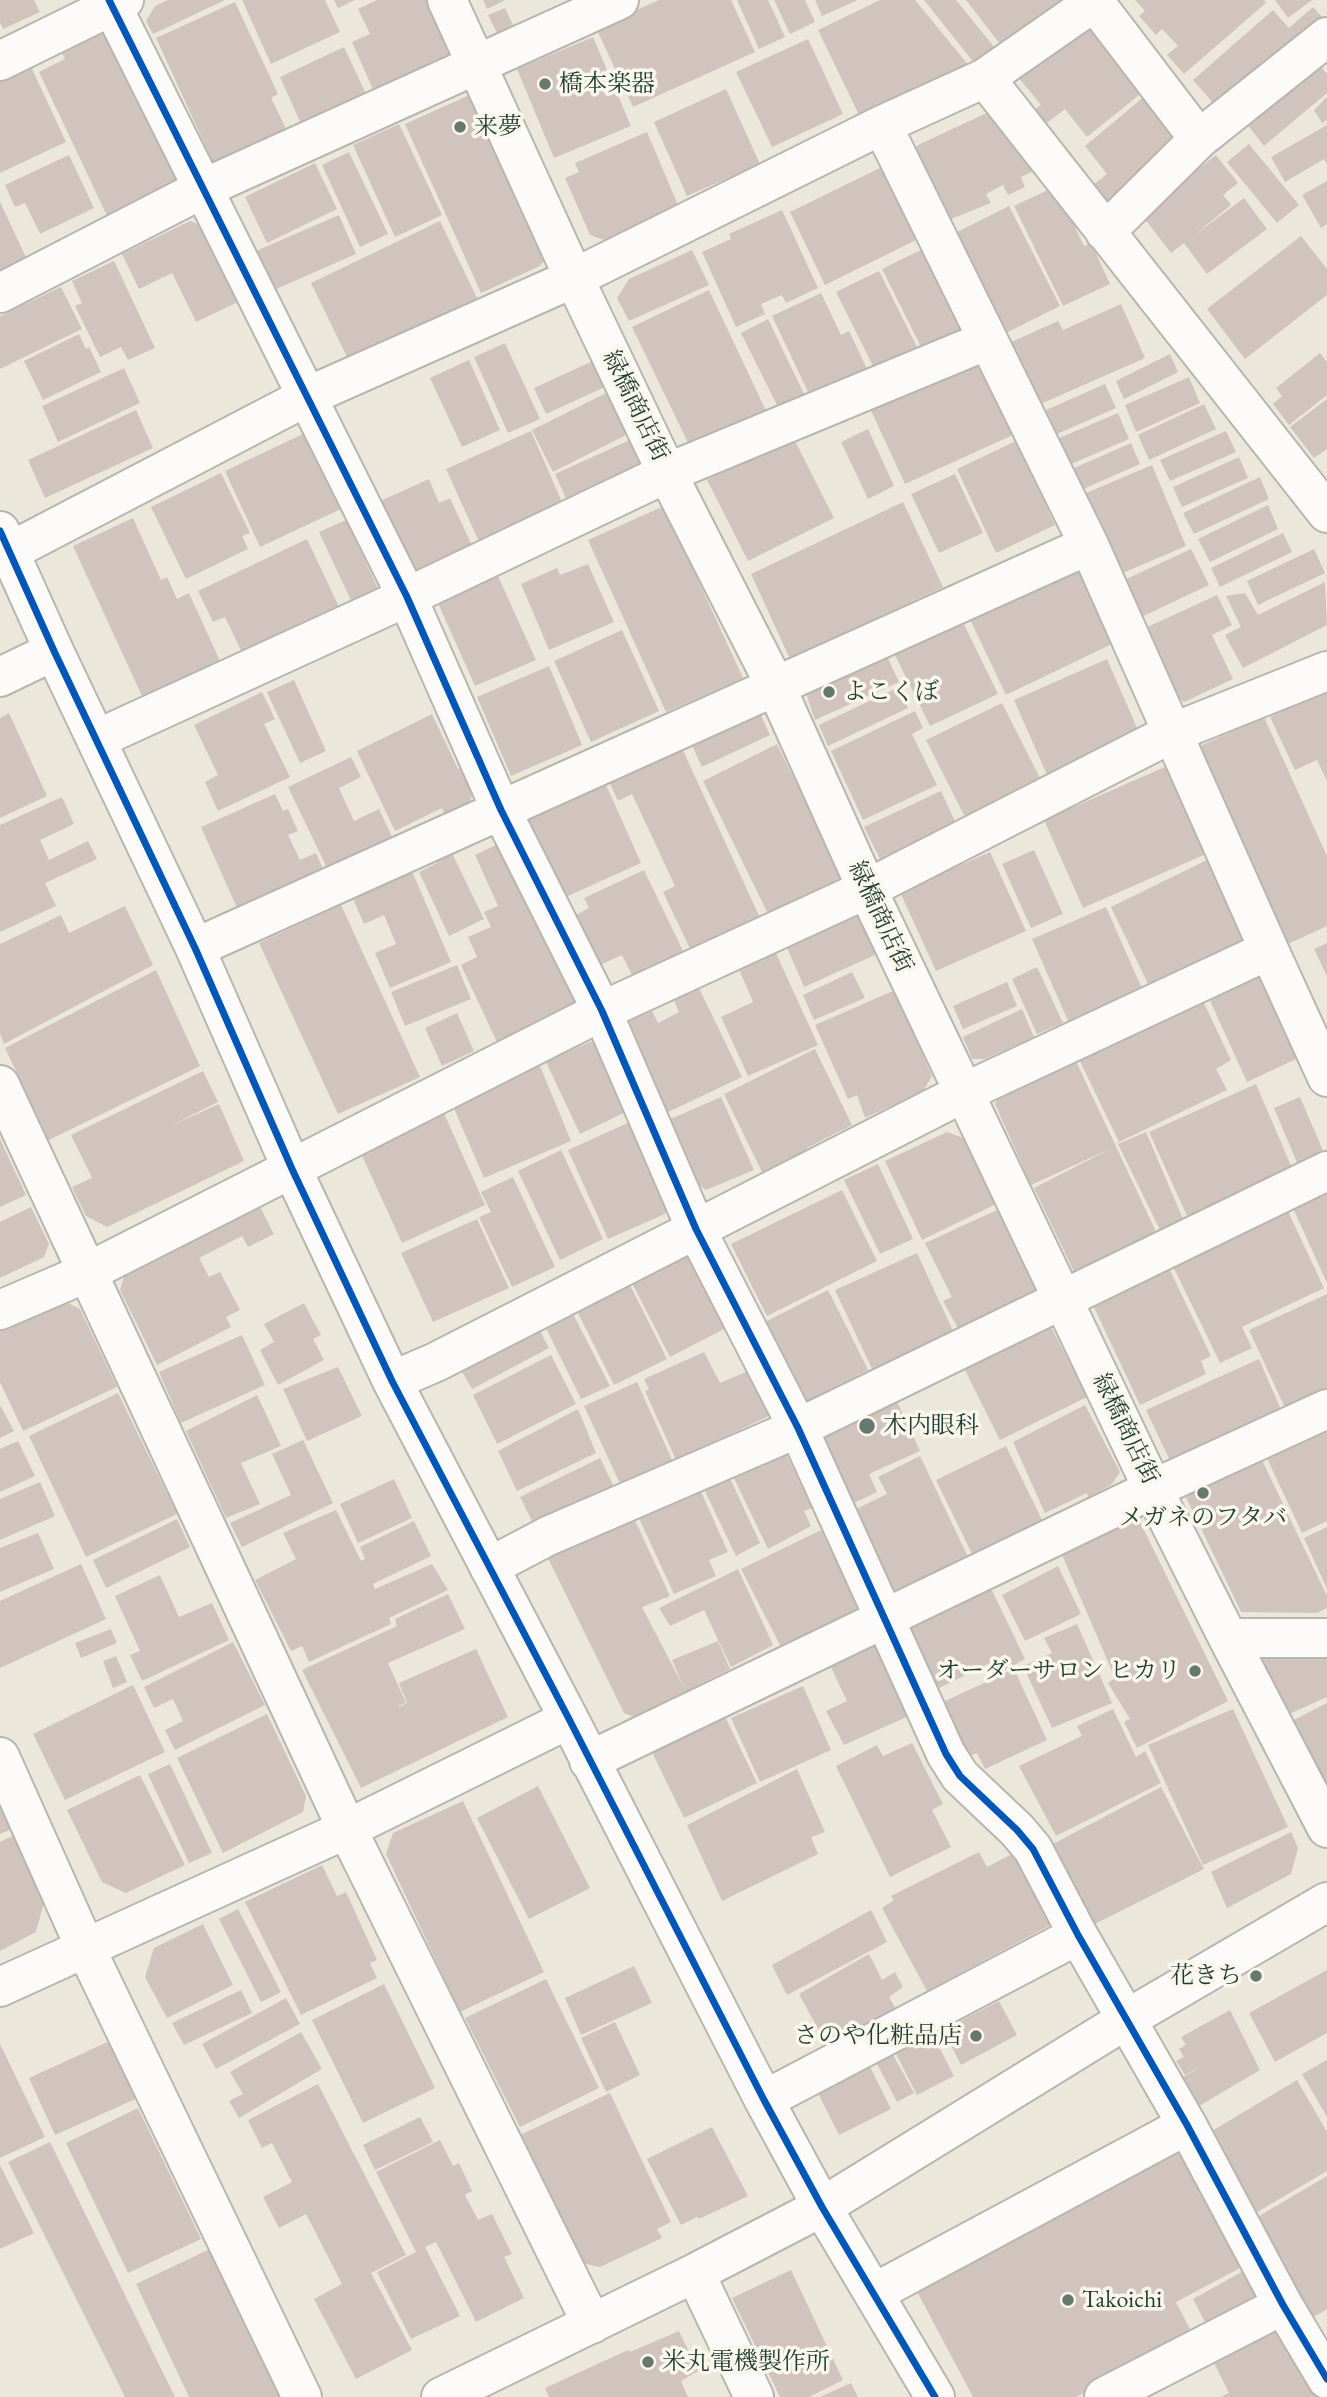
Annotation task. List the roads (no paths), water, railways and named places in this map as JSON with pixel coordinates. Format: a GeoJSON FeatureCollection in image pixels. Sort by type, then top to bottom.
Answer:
{"type":"FeatureCollection","features":[{"type":"Feature","properties":{"kind":"street","name":"緑橋商店街"},"geometry":{"type":"LineString","coordinates":[[447,0],[574,278],[667,473],[775,685],[867,889],[1153,1489],[1327,1828]]}},
{"type":"Feature","properties":{"kind":"street"},"geometry":{"type":"LineString","coordinates":[[0,293],[202,189],[619,0]]}},
{"type":"Feature","properties":{"kind":"street"},"geometry":{"type":"LineString","coordinates":[[935,2397],[822,2207],[764,2101],[569,1718],[392,1381],[292,1169],[195,948],[5,542],[306,397],[574,278],[882,125],[985,78],[1095,1],[1199,139]]}},
{"type":"Feature","properties":{"kind":"street"},"geometry":{"type":"LineString","coordinates":[[0,61],[115,2],[202,189],[407,597],[500,810],[602,1011],[696,1229],[797,1428],[946,1754],[960,1776],[1017,1830],[1032,1849],[1077,1935],[1127,2019],[1283,2305],[1327,2379]]}},
{"type":"Feature","properties":{"kind":"street"},"geometry":{"type":"LineString","coordinates":[[1105,232],[1199,139],[1327,37]]}},
{"type":"Feature","properties":{"kind":"street"},"geometry":{"type":"LineString","coordinates":[[985,78],[1327,513]]}},
{"type":"Feature","properties":{"kind":"street"},"geometry":{"type":"LineString","coordinates":[[882,125],[1089,545],[1327,1077]]}},
{"type":"Feature","properties":{"kind":"street"},"geometry":{"type":"LineString","coordinates":[[97,738],[407,597],[667,473],[988,340]]}},
{"type":"Feature","properties":{"kind":"street"},"geometry":{"type":"LineString","coordinates":[[195,948],[1089,545]]}},
{"type":"Feature","properties":{"kind":"street"},"geometry":{"type":"LineString","coordinates":[[0,677],[54,651]]}},
{"type":"Feature","properties":{"kind":"street"},"geometry":{"type":"LineString","coordinates":[[0,1310],[86,1273],[602,1011],[867,889],[1172,733],[1327,671]]}},
{"type":"Feature","properties":{"kind":"street"},"geometry":{"type":"LineString","coordinates":[[392,1381],[436,1362],[963,1093],[1269,950]]}},
{"type":"Feature","properties":{"kind":"street"},"geometry":{"type":"LineString","coordinates":[[0,1085],[347,1829],[592,2324]]}},
{"type":"Feature","properties":{"kind":"street"},"geometry":{"type":"LineString","coordinates":[[489,1567],[548,1536],[797,1428],[1327,1171]]}},
{"type":"Feature","properties":{"kind":"street"},"geometry":{"type":"LineString","coordinates":[[590,1761],[1153,1489],[1327,1409]]}},
{"type":"Feature","properties":{"kind":"street"},"geometry":{"type":"LineString","coordinates":[[1228,1639],[1327,1638]]}},
{"type":"Feature","properties":{"kind":"street"},"geometry":{"type":"LineString","coordinates":[[0,1987],[347,1829],[569,1718]]}},
{"type":"Feature","properties":{"kind":"street"},"geometry":{"type":"LineString","coordinates":[[0,1757],[85,1947],[302,2397]]}},
{"type":"Feature","properties":{"kind":"street"},"geometry":{"type":"LineString","coordinates":[[441,2397],[695,2273],[822,2207],[1127,2019],[1327,1902]]}},
{"type":"Feature","properties":{"kind":"street"},"geometry":{"type":"LineString","coordinates":[[764,2101],[1077,1935]]}},
{"type":"Feature","properties":{"kind":"street"},"geometry":{"type":"LineString","coordinates":[[874,2293],[1186,2125]]}},
{"type":"Feature","properties":{"kind":"street"},"geometry":{"type":"LineString","coordinates":[[695,2273],[754,2397]]}},
{"type":"Feature","properties":{"kind":"street"},"geometry":{"type":"LineString","coordinates":[[1104,2397],[1283,2305]]}},
{"type":"Feature","properties":{"kind":"place","name":"橋本楽器"},"geometry":{"type":"Point","coordinates":[545,84]}},
{"type":"Feature","properties":{"kind":"place","name":"来夢"},"geometry":{"type":"Point","coordinates":[460,127]}},
{"type":"Feature","properties":{"kind":"place","name":"よこくぼ"},"geometry":{"type":"Point","coordinates":[829,692]}},
{"type":"Feature","properties":{"kind":"place","name":"木内眼科"},"geometry":{"type":"Point","coordinates":[867,1426]}},
{"type":"Feature","properties":{"kind":"place","name":"メガネのフタバ"},"geometry":{"type":"Point","coordinates":[1203,1493]}},
{"type":"Feature","properties":{"kind":"place","name":"オーダーサロン ヒカリ"},"geometry":{"type":"Point","coordinates":[1195,1671]}},
{"type":"Feature","properties":{"kind":"place","name":"花きち"},"geometry":{"type":"Point","coordinates":[1256,1976]}},
{"type":"Feature","properties":{"kind":"place","name":"さのや化粧品店"},"geometry":{"type":"Point","coordinates":[976,2036]}},
{"type":"Feature","properties":{"kind":"place","name":"Takoichi"},"geometry":{"type":"Point","coordinates":[1068,2300]}},
{"type":"Feature","properties":{"kind":"place","name":"米丸電機製作所"},"geometry":{"type":"Point","coordinates":[648,2362]}}]}
